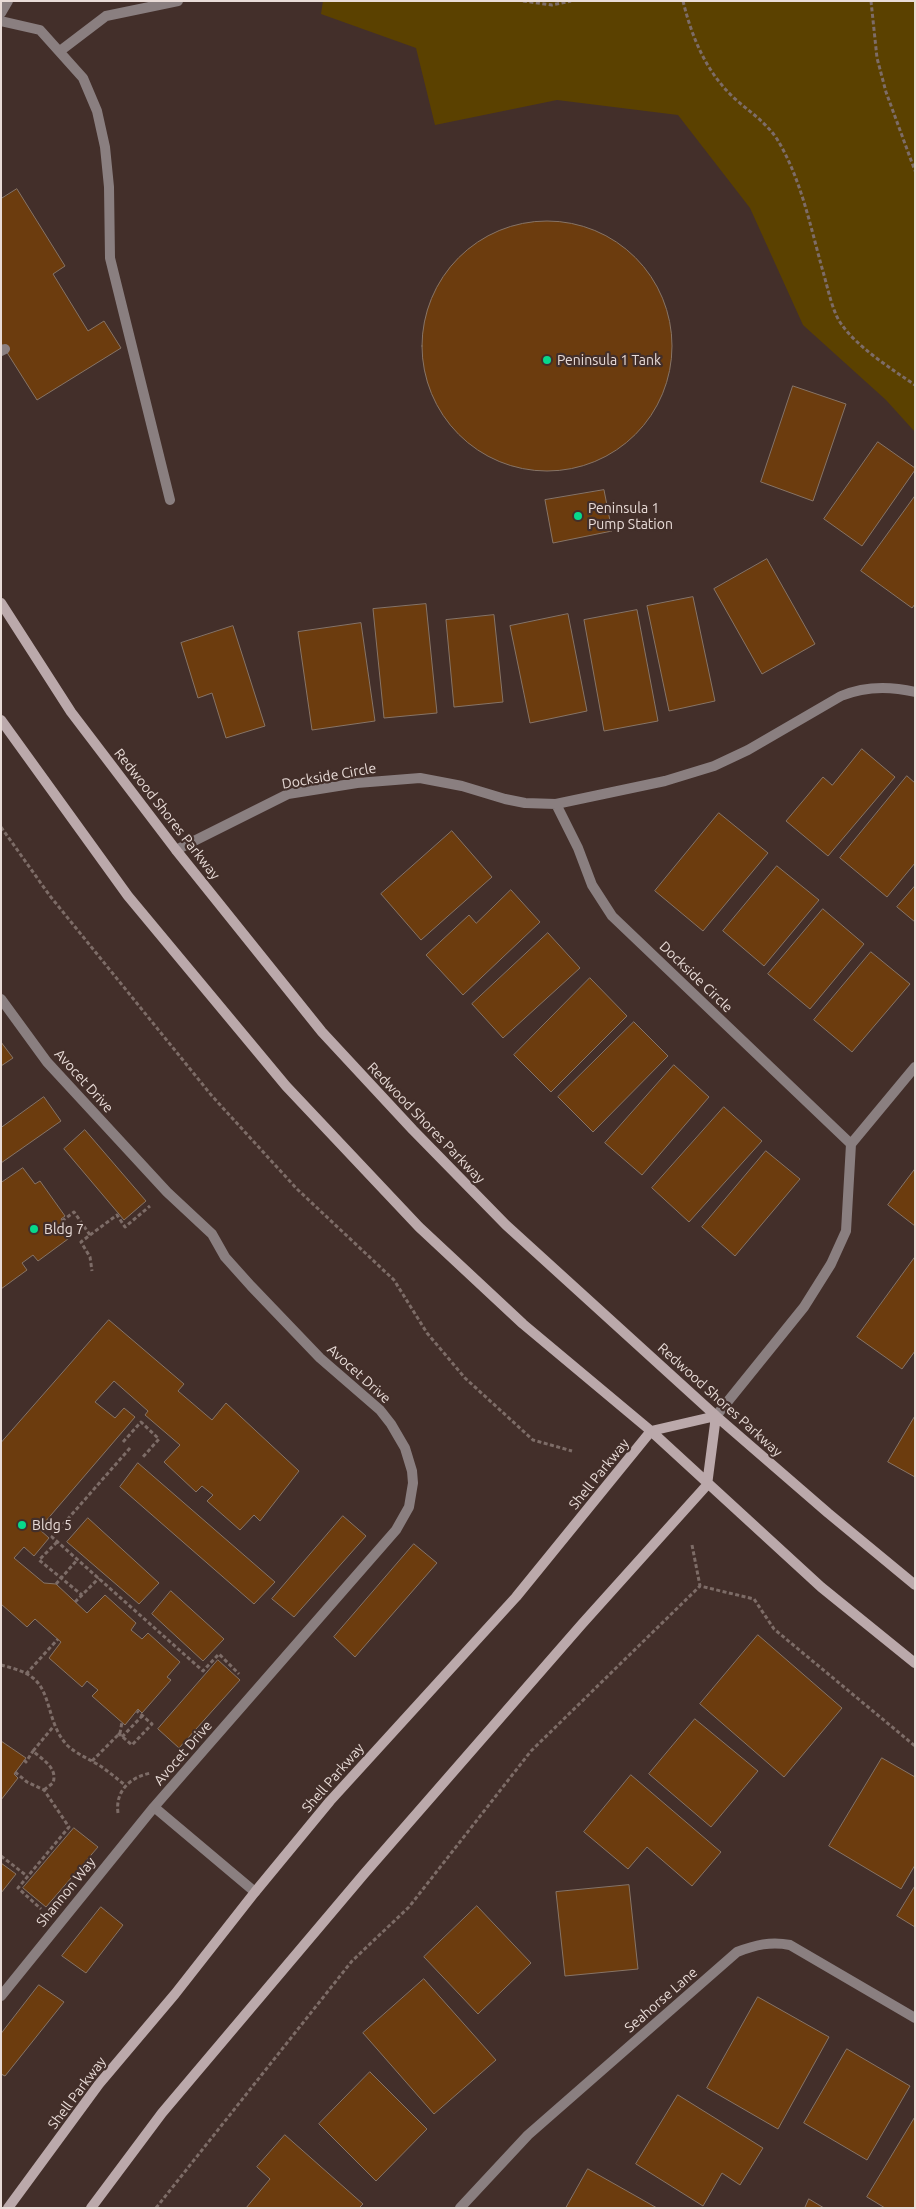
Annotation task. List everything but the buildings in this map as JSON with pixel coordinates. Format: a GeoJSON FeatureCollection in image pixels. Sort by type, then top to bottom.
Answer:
{"type":"FeatureCollection","features":[{"type":"Feature","properties":{"kind":"main road","name":"Redwood Shores Parkway"},"geometry":{"type":"LineString","coordinates":[[1,603],[71,712],[176,850],[322,1032],[412,1130],[506,1225],[716,1416],[915,1585]]}},
{"type":"Feature","properties":{"kind":"main road"},"geometry":{"type":"LineString","coordinates":[[1,720],[128,896],[286,1086],[418,1227],[523,1324],[651,1431],[707,1485],[820,1587],[915,1663]]}},
{"type":"Feature","properties":{"kind":"main road"},"geometry":{"type":"LineString","coordinates":[[91,2208],[162,2113],[358,1881],[582,1624],[707,1485],[716,1416],[651,1431]]}},
{"type":"Feature","properties":{"kind":"main road","name":"Shell Parkway"},"geometry":{"type":"LineString","coordinates":[[8,2208],[99,2084],[175,1994],[330,1801],[516,1597],[651,1431]]}},
{"type":"Feature","properties":{"kind":"street"},"geometry":{"type":"LineString","coordinates":[[1,13],[8,1]]}},
{"type":"Feature","properties":{"kind":"street"},"geometry":{"type":"LineString","coordinates":[[60,51],[106,16],[178,1]]}},
{"type":"Feature","properties":{"kind":"street"},"geometry":{"type":"LineString","coordinates":[[1,21],[40,30],[83,78],[97,111],[108,171],[110,258],[170,500]]}},
{"type":"Feature","properties":{"kind":"street","name":"Dockside Circle"},"geometry":{"type":"LineString","coordinates":[[176,850],[288,794],[357,783],[420,778],[462,786],[512,801],[556,804],[665,781],[714,766],[748,750],[841,696],[856,690],[871,688],[903,689],[915,692]]}},
{"type":"Feature","properties":{"kind":"street","name":"Dockside Circle"},"geometry":{"type":"LineString","coordinates":[[556,804],[578,848],[592,884],[612,916],[851,1144]]}},
{"type":"Feature","properties":{"kind":"street","name":"Avocet Drive"},"geometry":{"type":"LineString","coordinates":[[1,999],[47,1062],[167,1192],[212,1234],[225,1257],[320,1358],[380,1410],[400,1436],[412,1471],[413,1483],[409,1507],[396,1530],[154,1807],[255,1892]]}},
{"type":"Feature","properties":{"kind":"street"},"geometry":{"type":"LineString","coordinates":[[716,1416],[804,1307],[831,1264],[846,1231],[851,1144],[915,1066]]}},
{"type":"Feature","properties":{"kind":"street","name":"Shannon Way"},"geometry":{"type":"LineString","coordinates":[[1,1996],[154,1807]]}},
{"type":"Feature","properties":{"kind":"street","name":"Seahorse Lane"},"geometry":{"type":"LineString","coordinates":[[460,2208],[528,2135],[737,1952],[752,1946],[778,1942],[790,1945],[915,2018]]}},
{"type":"Feature","properties":{"kind":"path"},"geometry":{"type":"LineString","coordinates":[[523,1],[552,5],[571,1]]}},
{"type":"Feature","properties":{"kind":"path"},"geometry":{"type":"LineString","coordinates":[[683,1],[690,30],[710,70],[734,97],[760,118],[777,139],[798,184],[841,325],[874,356],[915,385]]}},
{"type":"Feature","properties":{"kind":"path"},"geometry":{"type":"LineString","coordinates":[[871,1],[877,58],[886,92],[915,171]]}},
{"type":"Feature","properties":{"kind":"path"},"geometry":{"type":"LineString","coordinates":[[1,827],[50,896],[212,1096],[298,1189],[394,1280],[427,1333],[465,1378],[533,1440],[572,1450]]}},
{"type":"Feature","properties":{"kind":"path"},"geometry":{"type":"LineString","coordinates":[[92,1271],[90,1257],[81,1242],[117,1216],[125,1227],[167,1192]]}},
{"type":"Feature","properties":{"kind":"path"},"geometry":{"type":"LineString","coordinates":[[62,1221],[74,1212],[90,1235]]}},
{"type":"Feature","properties":{"kind":"path"},"geometry":{"type":"LineString","coordinates":[[123,1442],[141,1422],[159,1438],[142,1458]]}},
{"type":"Feature","properties":{"kind":"path"},"geometry":{"type":"LineString","coordinates":[[130,1448],[52,1537],[203,1671],[219,1654],[254,1691]]}},
{"type":"Feature","properties":{"kind":"path"},"geometry":{"type":"LineString","coordinates":[[57,1542],[39,1560],[82,1595]]}},
{"type":"Feature","properties":{"kind":"path"},"geometry":{"type":"LineString","coordinates":[[692,1545],[700,1586]]}},
{"type":"Feature","properties":{"kind":"path"},"geometry":{"type":"LineString","coordinates":[[56,1584],[77,1560]]}},
{"type":"Feature","properties":{"kind":"path"},"geometry":{"type":"LineString","coordinates":[[75,1602],[99,1578]]}},
{"type":"Feature","properties":{"kind":"path"},"geometry":{"type":"LineString","coordinates":[[700,1586],[754,1599],[774,1629],[915,1746]]}},
{"type":"Feature","properties":{"kind":"path"},"geometry":{"type":"LineString","coordinates":[[156,2208],[352,1961],[409,1907],[531,1751],[700,1586]]}},
{"type":"Feature","properties":{"kind":"path"},"geometry":{"type":"LineString","coordinates":[[26,1674],[58,1639]]}},
{"type":"Feature","properties":{"kind":"path"},"geometry":{"type":"LineString","coordinates":[[1,1665],[35,1679],[48,1703],[54,1727],[68,1746],[125,1785]]}},
{"type":"Feature","properties":{"kind":"path"},"geometry":{"type":"LineString","coordinates":[[118,1733],[132,1745],[152,1724],[137,1711]]}},
{"type":"Feature","properties":{"kind":"path"},"geometry":{"type":"LineString","coordinates":[[122,1737],[142,1716]]}},
{"type":"Feature","properties":{"kind":"path"},"geometry":{"type":"LineString","coordinates":[[92,1761],[118,1733],[122,1722]]}},
{"type":"Feature","properties":{"kind":"path"},"geometry":{"type":"LineString","coordinates":[[24,1760],[26,1762],[54,1727]]}},
{"type":"Feature","properties":{"kind":"path"},"geometry":{"type":"LineString","coordinates":[[33,1751],[49,1764],[54,1773],[53,1783],[44,1790]]}},
{"type":"Feature","properties":{"kind":"path"},"geometry":{"type":"LineString","coordinates":[[16,1772],[26,1782],[44,1790],[68,1827],[18,1888],[57,1925]]}},
{"type":"Feature","properties":{"kind":"path"},"geometry":{"type":"LineString","coordinates":[[1,1856],[27,1876]]}},
{"type":"Feature","properties":{"kind":"shaded area"},"geometry":{"type":"Polygon","coordinates":[[[323,1],[915,1],[915,432],[886,400],[803,325],[750,208],[678,115],[557,100],[435,125],[416,48],[321,14],[323,1]]]}},
{"type":"Feature","properties":{"kind":"place","name":"Peninsula 1 Tank"},"geometry":{"type":"Point","coordinates":[547,360]}},
{"type":"Feature","properties":{"kind":"place","name":"Peninsula 1 Pump Station"},"geometry":{"type":"Point","coordinates":[578,516]}},
{"type":"Feature","properties":{"kind":"place","name":"Bldg 7"},"geometry":{"type":"Point","coordinates":[34,1229]}},
{"type":"Feature","properties":{"kind":"place","name":"Bldg 5"},"geometry":{"type":"Point","coordinates":[22,1525]}}]}
